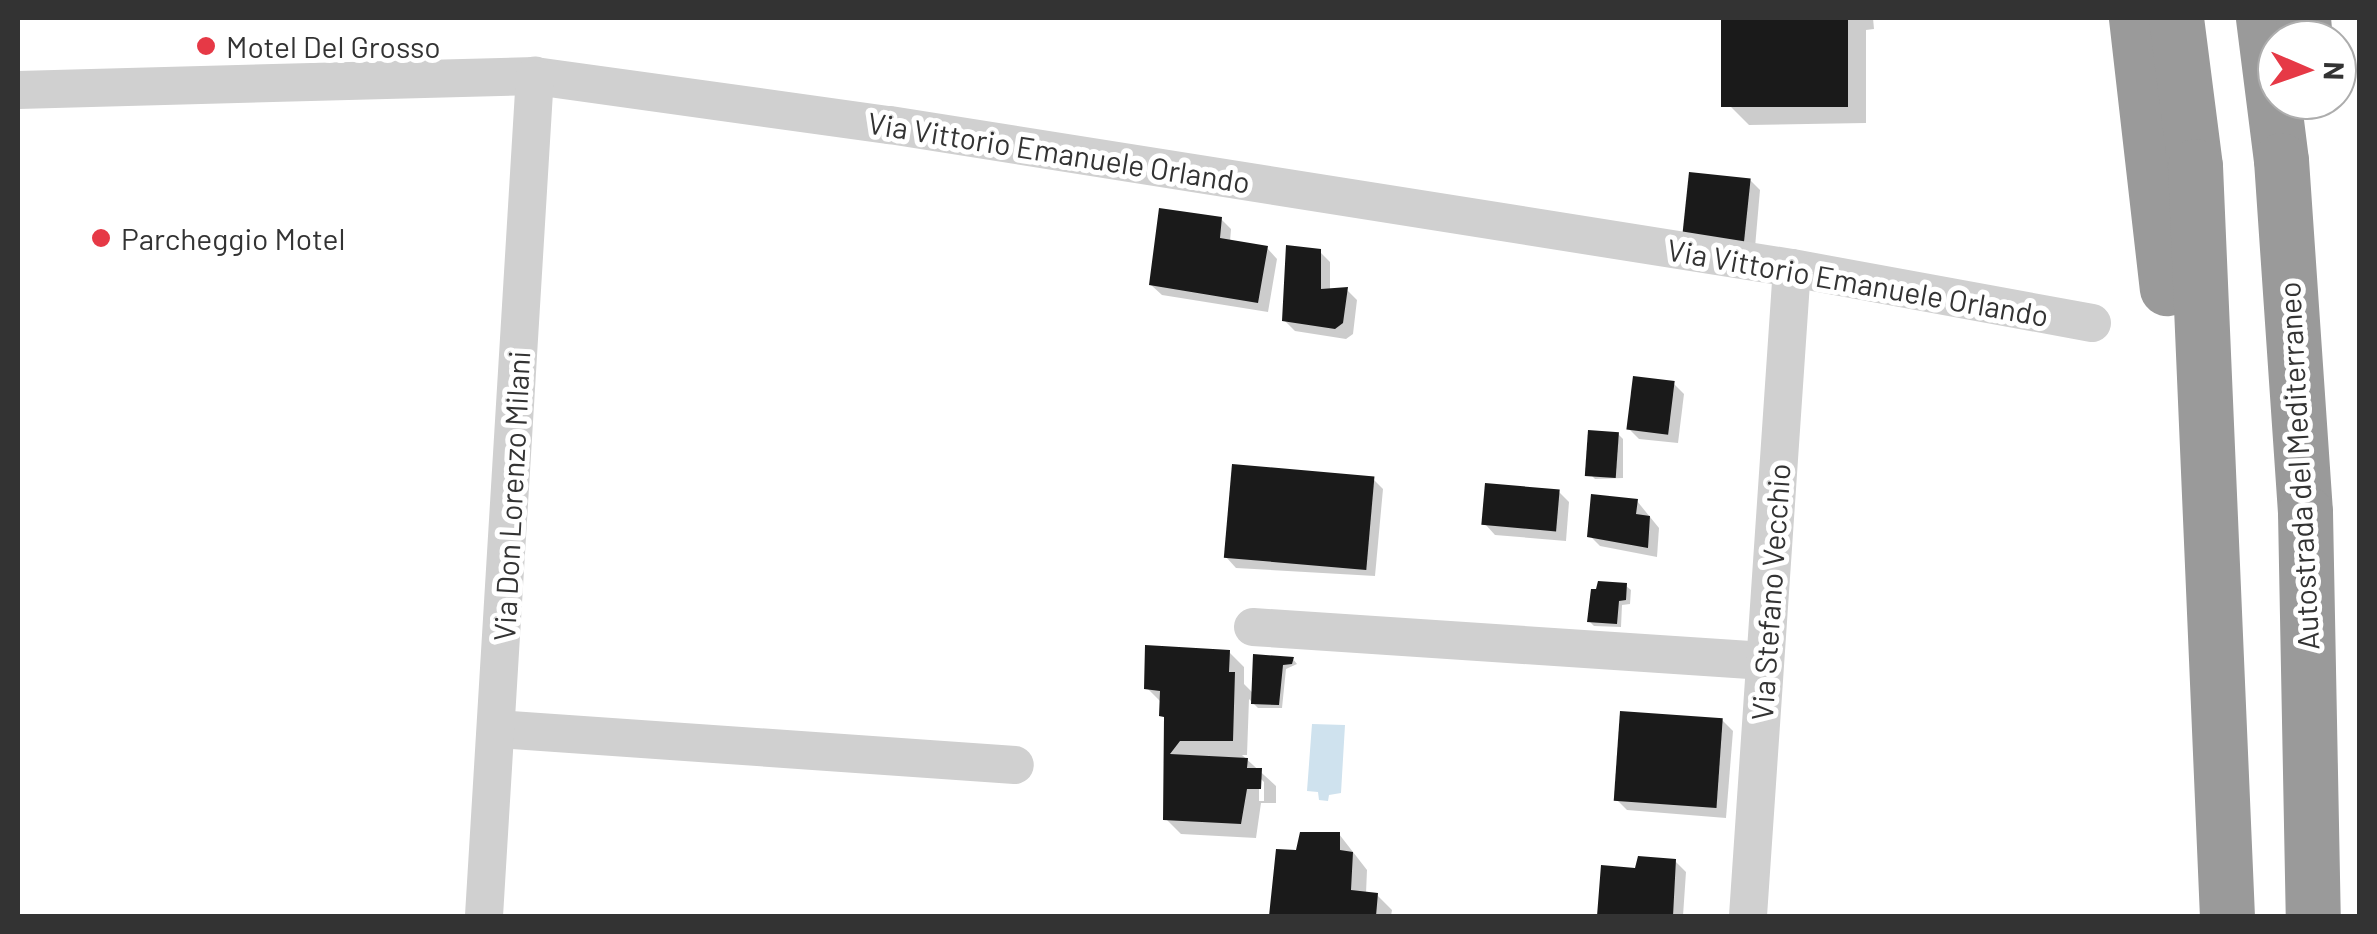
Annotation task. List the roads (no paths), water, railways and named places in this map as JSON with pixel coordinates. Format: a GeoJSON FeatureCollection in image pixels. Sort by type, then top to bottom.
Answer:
{"type":"FeatureCollection","features":[{"type":"Feature","properties":{"kind":"highway"},"geometry":{"type":"LineString","coordinates":[[2136,18],[2177,376],[2210,506]]}},
{"type":"Feature","properties":{"kind":"highway"},"geometry":{"type":"LineString","coordinates":[[2176,18],[2195,166],[2227,916]]}},
{"type":"Feature","properties":{"kind":"highway","name":"Autostrada del Mediterraneo"},"geometry":{"type":"LineString","coordinates":[[2263,18],[2281,160],[2305,512],[2313,916]]}},
{"type":"Feature","properties":{"kind":"highway"},"geometry":{"type":"LineString","coordinates":[[2305,512],[2330,343],[2312,120]]}},
{"type":"Feature","properties":{"kind":"street","name":"Via Vittorio Emanuele Orlando"},"geometry":{"type":"LineString","coordinates":[[18,90],[535,76],[890,125],[1792,268],[2092,323]]}},
{"type":"Feature","properties":{"kind":"street","name":"Via Don Lorenzo Milani"},"geometry":{"type":"LineString","coordinates":[[484,916],[535,76]]}},
{"type":"Feature","properties":{"kind":"street","name":"Via Stefano Vecchio"},"geometry":{"type":"LineString","coordinates":[[1748,916],[1792,268]]}},
{"type":"Feature","properties":{"kind":"street"},"geometry":{"type":"LineString","coordinates":[[1253,627],[1765,661]]}},
{"type":"Feature","properties":{"kind":"street"},"geometry":{"type":"LineString","coordinates":[[498,730],[1015,765]]}},
{"type":"Feature","properties":{"kind":"water"},"geometry":{"type":"Polygon","coordinates":[[[1312,724],[1345,725],[1341,793],[1329,795],[1328,801],[1319,800],[1318,792],[1307,791],[1312,724]]]}},
{"type":"Feature","properties":{"kind":"place","name":"Motel Del Grosso"},"geometry":{"type":"Point","coordinates":[206,46]}},
{"type":"Feature","properties":{"kind":"place","name":"Parcheggio Motel"},"geometry":{"type":"Point","coordinates":[101,238]}}]}
